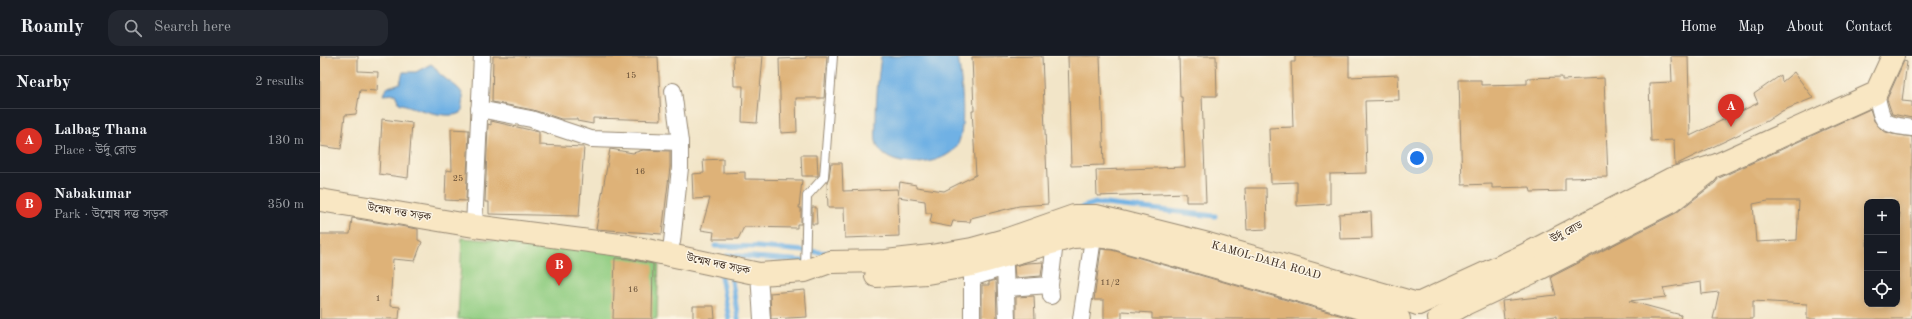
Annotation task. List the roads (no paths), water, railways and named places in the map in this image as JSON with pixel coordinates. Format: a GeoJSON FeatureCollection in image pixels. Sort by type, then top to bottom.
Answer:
{"type":"FeatureCollection","features":[{"type":"Feature","properties":{"kind":"main road"},"geometry":{"type":"LineString","coordinates":[[1876,92],[1893,56]]}},
{"type":"Feature","properties":{"kind":"main road","name":"উর্দু রোড"},"geometry":{"type":"LineString","coordinates":[[1417,312],[1438,294],[1525,255],[1670,179],[1717,165],[1876,92]]}},
{"type":"Feature","properties":{"kind":"main road","name":"উর্দু রোড"},"geometry":{"type":"LineString","coordinates":[[1443,316],[1464,304],[1533,272],[1670,202],[1717,165]]}},
{"type":"Feature","properties":{"kind":"main road","name":"উন্মেষ দত্ত সড়ক"},"geometry":{"type":"LineString","coordinates":[[320,200],[474,226],[628,246],[759,274],[805,271],[830,262],[886,261],[932,264],[972,264],[1008,239],[1080,227]]}},
{"type":"Feature","properties":{"kind":"main road","name":"KAMOL-DAHA ROAD"},"geometry":{"type":"LineString","coordinates":[[1080,227],[1417,312]]}},
{"type":"Feature","properties":{"kind":"main road","name":"KAMOL-DAHA ROAD"},"geometry":{"type":"LineString","coordinates":[[1080,227],[1399,319]]}},
{"type":"Feature","properties":{"kind":"main road"},"geometry":{"type":"LineString","coordinates":[[1438,294],[1443,316]]}},
{"type":"Feature","properties":{"kind":"street"},"geometry":{"type":"LineString","coordinates":[[474,226],[482,56]]}},
{"type":"Feature","properties":{"kind":"street"},"geometry":{"type":"LineString","coordinates":[[672,242],[680,168],[680,142],[673,91]]}},
{"type":"Feature","properties":{"kind":"street"},"geometry":{"type":"LineString","coordinates":[[1876,92],[1882,119],[1890,125],[1912,128]]}},
{"type":"Feature","properties":{"kind":"street"},"geometry":{"type":"LineString","coordinates":[[479,109],[531,119],[591,139],[680,142]]}},
{"type":"Feature","properties":{"kind":"street"},"geometry":{"type":"LineString","coordinates":[[1007,288],[1051,290],[1080,227]]}},
{"type":"Feature","properties":{"kind":"street"},"geometry":{"type":"LineString","coordinates":[[1080,227],[1081,319]]}},
{"type":"Feature","properties":{"kind":"street"},"geometry":{"type":"LineString","coordinates":[[972,319],[972,264],[1005,267],[1007,319]]}},
{"type":"Feature","properties":{"kind":"street"},"geometry":{"type":"LineString","coordinates":[[759,274],[762,319]]}},
{"type":"Feature","properties":{"kind":"lane"},"geometry":{"type":"LineString","coordinates":[[805,271],[807,196],[824,177],[833,56]]}},
{"type":"Feature","properties":{"kind":"water"},"geometry":{"type":"Polygon","coordinates":[[[881,56],[958,56],[961,76],[963,113],[961,135],[958,144],[951,152],[941,158],[928,162],[914,163],[901,162],[889,158],[880,151],[876,141],[876,134],[878,80],[881,56]]]}},
{"type":"Feature","properties":{"kind":"water"},"geometry":{"type":"Polygon","coordinates":[[[431,64],[440,74],[460,90],[463,99],[461,113],[447,115],[430,112],[399,103],[395,94],[383,95],[387,88],[400,83],[403,72],[416,72],[431,64]]]}},
{"type":"Feature","properties":{"kind":"waterway"},"geometry":{"type":"LineString","coordinates":[[1083,207],[1096,203],[1215,216]]}},
{"type":"Feature","properties":{"kind":"waterway"},"geometry":{"type":"LineString","coordinates":[[715,246],[757,247],[829,253]]}},
{"type":"Feature","properties":{"kind":"waterway"},"geometry":{"type":"LineString","coordinates":[[730,263],[728,255],[804,261]]}},
{"type":"Feature","properties":{"kind":"waterway"},"geometry":{"type":"LineString","coordinates":[[720,271],[729,319]]}},
{"type":"Feature","properties":{"kind":"waterway"},"geometry":{"type":"LineString","coordinates":[[731,275],[738,319]]}},
{"type":"Feature","properties":{"kind":"place","name":"Lalbag Thana"},"geometry":{"type":"Point","coordinates":[1731,127]}},
{"type":"Feature","properties":{"kind":"place","name":"Nabakumar"},"geometry":{"type":"Point","coordinates":[559,286]}}]}
